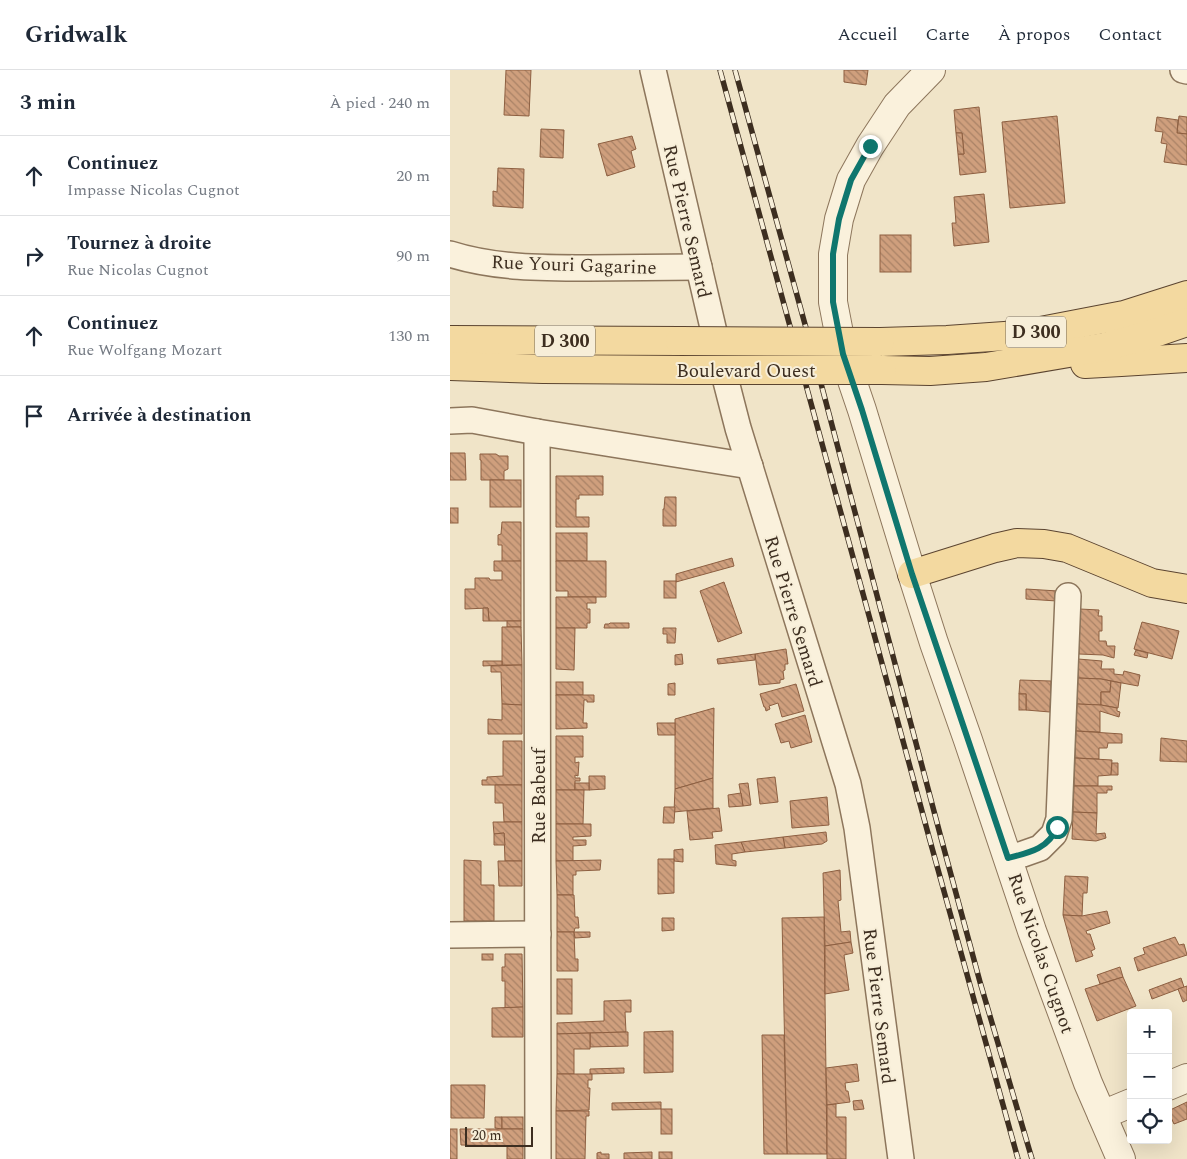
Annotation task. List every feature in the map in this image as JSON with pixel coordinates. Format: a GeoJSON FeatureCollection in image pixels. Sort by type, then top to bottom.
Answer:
{"type":"FeatureCollection","features":[{"type":"Feature","properties":{"kind":"main road","name":"Boulevard Ouest"},"geometry":{"type":"LineString","coordinates":[[450,340],[880,342],[947,340],[1020,335],[1124,315],[1187,295]]}},
{"type":"Feature","properties":{"kind":"main road","name":"Boulevard Ouest"},"geometry":{"type":"LineString","coordinates":[[450,368],[930,371],[986,367],[1104,347],[1146,336],[1187,322]]}},
{"type":"Feature","properties":{"kind":"main road"},"geometry":{"type":"LineString","coordinates":[[986,367],[1187,358]]}},
{"type":"Feature","properties":{"kind":"main road"},"geometry":{"type":"LineString","coordinates":[[912,574],[995,548],[1017,543],[1044,544],[1067,548],[1152,583],[1187,589]]}},
{"type":"Feature","properties":{"kind":"street","name":"Rue Pierre Semard"},"geometry":{"type":"LineString","coordinates":[[653,70],[721,362],[750,466],[848,784],[858,838],[901,1159]]}},
{"type":"Feature","properties":{"kind":"street","name":"Rue Nicolas Cugnot"},"geometry":{"type":"LineString","coordinates":[[931,70],[898,105],[870,146],[851,180],[839,219],[833,254],[833,302],[843,354],[912,574],[1032,931],[1088,1083],[1121,1159]]}},
{"type":"Feature","properties":{"kind":"street"},"geometry":{"type":"LineString","coordinates":[[1183,70],[1187,71]]}},
{"type":"Feature","properties":{"kind":"street","name":"Rue Youri Gagarine"},"geometry":{"type":"LineString","coordinates":[[450,254],[507,266],[562,268],[700,267]]}},
{"type":"Feature","properties":{"kind":"street"},"geometry":{"type":"LineString","coordinates":[[450,421],[472,420],[750,466]]}},
{"type":"Feature","properties":{"kind":"street","name":"Rue Babeuf"},"geometry":{"type":"LineString","coordinates":[[537,432],[538,1159]]}},
{"type":"Feature","properties":{"kind":"street"},"geometry":{"type":"LineString","coordinates":[[1008,858],[1040,848],[1054,834],[1059,819],[1068,596]]}},
{"type":"Feature","properties":{"kind":"street"},"geometry":{"type":"LineString","coordinates":[[450,935],[538,934]]}},
{"type":"Feature","properties":{"kind":"street"},"geometry":{"type":"LineString","coordinates":[[1172,1084],[1187,1078]]}},
{"type":"Feature","properties":{"kind":"street"},"geometry":{"type":"LineString","coordinates":[[1102,1115],[1127,1105]]}},
{"type":"Feature","properties":{"kind":"building"},"geometry":{"type":"Polygon","coordinates":[[[506,70],[531,70],[529,116],[504,115],[506,70]]]}},
{"type":"Feature","properties":{"kind":"building"},"geometry":{"type":"Polygon","coordinates":[[[844,70],[868,70],[866,85],[844,82],[844,70]]]}},
{"type":"Feature","properties":{"kind":"building"},"geometry":{"type":"Polygon","coordinates":[[[979,107],[986,172],[960,175],[958,154],[964,154],[962,133],[956,133],[954,110],[979,107]]]}},
{"type":"Feature","properties":{"kind":"building"},"geometry":{"type":"Polygon","coordinates":[[[1057,116],[1065,203],[1010,208],[1002,122],[1057,116]]]}},
{"type":"Feature","properties":{"kind":"building"},"geometry":{"type":"Polygon","coordinates":[[[1179,116],[1187,117],[1187,134],[1177,133],[1179,116]]]}},
{"type":"Feature","properties":{"kind":"building"},"geometry":{"type":"Polygon","coordinates":[[[1157,117],[1178,120],[1177,133],[1187,134],[1187,165],[1164,162],[1167,144],[1161,143],[1163,132],[1155,131],[1157,117]]]}},
{"type":"Feature","properties":{"kind":"building"},"geometry":{"type":"Polygon","coordinates":[[[541,129],[564,130],[563,158],[540,157],[541,129]]]}},
{"type":"Feature","properties":{"kind":"building"},"geometry":{"type":"Polygon","coordinates":[[[956,133],[962,133],[964,154],[958,154],[956,133]]]}},
{"type":"Feature","properties":{"kind":"building"},"geometry":{"type":"Polygon","coordinates":[[[632,136],[636,149],[631,151],[635,167],[607,176],[598,144],[632,136]]]}},
{"type":"Feature","properties":{"kind":"building"},"geometry":{"type":"Polygon","coordinates":[[[498,168],[524,169],[523,208],[493,206],[493,191],[497,192],[498,168]]]}},
{"type":"Feature","properties":{"kind":"building"},"geometry":{"type":"Polygon","coordinates":[[[984,194],[989,242],[954,246],[952,223],[956,223],[954,197],[984,194]]]}},
{"type":"Feature","properties":{"kind":"building"},"geometry":{"type":"Polygon","coordinates":[[[880,235],[911,235],[911,272],[880,272],[880,235]]]}},
{"type":"Feature","properties":{"kind":"building"},"geometry":{"type":"Polygon","coordinates":[[[450,453],[465,453],[466,480],[450,480],[450,453]]]}},
{"type":"Feature","properties":{"kind":"building"},"geometry":{"type":"Polygon","coordinates":[[[480,454],[508,456],[508,469],[504,471],[504,480],[481,480],[480,454]]]}},
{"type":"Feature","properties":{"kind":"building"},"geometry":{"type":"Polygon","coordinates":[[[556,476],[603,476],[603,495],[579,495],[579,499],[576,499],[576,517],[589,517],[589,527],[556,527],[556,476]]]}},
{"type":"Feature","properties":{"kind":"building"},"geometry":{"type":"Polygon","coordinates":[[[490,480],[521,480],[521,507],[490,507],[490,480]]]}},
{"type":"Feature","properties":{"kind":"building"},"geometry":{"type":"Polygon","coordinates":[[[665,497],[676,497],[676,526],[663,526],[665,497]]]}},
{"type":"Feature","properties":{"kind":"building"},"geometry":{"type":"Polygon","coordinates":[[[450,508],[458,508],[458,523],[450,523],[450,508]]]}},
{"type":"Feature","properties":{"kind":"building"},"geometry":{"type":"Polygon","coordinates":[[[502,522],[521,522],[521,561],[502,562],[502,545],[498,545],[498,535],[501,534],[502,522]]]}},
{"type":"Feature","properties":{"kind":"building"},"geometry":{"type":"Polygon","coordinates":[[[556,533],[587,533],[587,561],[556,561],[556,533]]]}},
{"type":"Feature","properties":{"kind":"building"},"geometry":{"type":"Polygon","coordinates":[[[732,558],[734,566],[676,582],[676,574],[732,558]]]}},
{"type":"Feature","properties":{"kind":"building"},"geometry":{"type":"Polygon","coordinates":[[[494,561],[521,561],[521,621],[489,621],[488,608],[465,609],[465,589],[475,589],[475,578],[502,580],[502,571],[494,571],[494,561]]]}},
{"type":"Feature","properties":{"kind":"building"},"geometry":{"type":"Polygon","coordinates":[[[556,561],[606,561],[606,597],[568,597],[568,591],[556,591],[556,561]]]}},
{"type":"Feature","properties":{"kind":"building"},"geometry":{"type":"Polygon","coordinates":[[[664,581],[676,581],[676,598],[664,598],[664,581]]]}},
{"type":"Feature","properties":{"kind":"building"},"geometry":{"type":"Polygon","coordinates":[[[724,582],[742,633],[718,642],[700,591],[724,582]]]}},
{"type":"Feature","properties":{"kind":"building"},"geometry":{"type":"Polygon","coordinates":[[[1026,589],[1058,591],[1057,601],[1026,599],[1026,589]]]}},
{"type":"Feature","properties":{"kind":"building"},"geometry":{"type":"Polygon","coordinates":[[[556,597],[596,597],[596,603],[587,603],[587,609],[590,609],[590,623],[587,623],[587,628],[556,628],[556,597]]]}},
{"type":"Feature","properties":{"kind":"building"},"geometry":{"type":"Polygon","coordinates":[[[483,608],[488,608],[489,621],[483,621],[483,608]]]}},
{"type":"Feature","properties":{"kind":"building"},"geometry":{"type":"Polygon","coordinates":[[[1080,609],[1099,610],[1098,616],[1102,616],[1102,631],[1099,631],[1099,641],[1106,641],[1107,646],[1115,646],[1114,658],[1103,655],[1079,654],[1080,609]]]}},
{"type":"Feature","properties":{"kind":"building"},"geometry":{"type":"Polygon","coordinates":[[[507,621],[521,621],[521,627],[507,627],[507,621]]]}},
{"type":"Feature","properties":{"kind":"building"},"geometry":{"type":"Polygon","coordinates":[[[1142,622],[1179,631],[1172,659],[1134,649],[1142,622]]]}},
{"type":"Feature","properties":{"kind":"building"},"geometry":{"type":"Polygon","coordinates":[[[629,623],[629,628],[604,628],[605,624],[629,623]]]}},
{"type":"Feature","properties":{"kind":"building"},"geometry":{"type":"Polygon","coordinates":[[[502,627],[521,627],[522,665],[502,665],[502,627]]]}},
{"type":"Feature","properties":{"kind":"building"},"geometry":{"type":"Polygon","coordinates":[[[556,628],[575,628],[574,670],[556,669],[556,628]]]}},
{"type":"Feature","properties":{"kind":"building"},"geometry":{"type":"Polygon","coordinates":[[[663,628],[676,628],[675,643],[667,643],[667,634],[663,634],[663,628]]]}},
{"type":"Feature","properties":{"kind":"building"},"geometry":{"type":"Polygon","coordinates":[[[786,649],[788,664],[785,664],[785,670],[783,671],[784,679],[780,680],[780,683],[759,685],[755,654],[786,649]]]}},
{"type":"Feature","properties":{"kind":"building"},"geometry":{"type":"Polygon","coordinates":[[[1136,650],[1148,653],[1147,658],[1134,655],[1136,650]]]}},
{"type":"Feature","properties":{"kind":"building"},"geometry":{"type":"Polygon","coordinates":[[[682,654],[683,664],[675,665],[675,655],[682,654]]]}},
{"type":"Feature","properties":{"kind":"building"},"geometry":{"type":"Polygon","coordinates":[[[755,654],[755,660],[718,664],[717,659],[755,654]]]}},
{"type":"Feature","properties":{"kind":"building"},"geometry":{"type":"Polygon","coordinates":[[[1078,659],[1102,661],[1101,669],[1114,669],[1114,674],[1123,675],[1124,671],[1140,675],[1138,686],[1101,679],[1078,678],[1078,659]]]}},
{"type":"Feature","properties":{"kind":"building"},"geometry":{"type":"Polygon","coordinates":[[[483,661],[502,661],[502,665],[483,666],[483,661]]]}},
{"type":"Feature","properties":{"kind":"building"},"geometry":{"type":"Polygon","coordinates":[[[522,665],[522,705],[502,704],[501,672],[491,672],[491,666],[522,665]]]}},
{"type":"Feature","properties":{"kind":"building"},"geometry":{"type":"Polygon","coordinates":[[[1078,678],[1111,681],[1110,692],[1101,692],[1101,705],[1077,704],[1078,678]]]}},
{"type":"Feature","properties":{"kind":"building"},"geometry":{"type":"Polygon","coordinates":[[[1020,680],[1051,681],[1050,712],[1026,710],[1026,694],[1019,694],[1020,680]]]}},
{"type":"Feature","properties":{"kind":"building"},"geometry":{"type":"Polygon","coordinates":[[[1111,681],[1121,683],[1118,708],[1101,705],[1101,692],[1110,692],[1111,681]]]}},
{"type":"Feature","properties":{"kind":"building"},"geometry":{"type":"Polygon","coordinates":[[[556,682],[583,682],[583,695],[556,695],[556,682]]]}},
{"type":"Feature","properties":{"kind":"building"},"geometry":{"type":"Polygon","coordinates":[[[675,683],[675,695],[668,695],[668,684],[675,683]]]}},
{"type":"Feature","properties":{"kind":"building"},"geometry":{"type":"Polygon","coordinates":[[[796,684],[804,711],[782,717],[778,703],[769,706],[770,709],[766,711],[760,694],[796,684]]]}},
{"type":"Feature","properties":{"kind":"building"},"geometry":{"type":"Polygon","coordinates":[[[1019,694],[1026,694],[1026,710],[1019,710],[1019,694]]]}},
{"type":"Feature","properties":{"kind":"building"},"geometry":{"type":"Polygon","coordinates":[[[556,695],[594,695],[594,702],[584,700],[583,723],[587,723],[587,728],[556,729],[556,695]]]}},
{"type":"Feature","properties":{"kind":"building"},"geometry":{"type":"Polygon","coordinates":[[[502,704],[522,705],[522,734],[488,734],[488,719],[502,720],[502,704]]]}},
{"type":"Feature","properties":{"kind":"building"},"geometry":{"type":"Polygon","coordinates":[[[1077,704],[1117,708],[1117,711],[1120,712],[1119,717],[1100,711],[1100,732],[1076,731],[1077,704]]]}},
{"type":"Feature","properties":{"kind":"building"},"geometry":{"type":"Polygon","coordinates":[[[714,708],[713,778],[675,789],[675,719],[714,708]]]}},
{"type":"Feature","properties":{"kind":"building"},"geometry":{"type":"Polygon","coordinates":[[[805,715],[812,742],[791,748],[789,741],[781,743],[775,724],[805,715]]]}},
{"type":"Feature","properties":{"kind":"building"},"geometry":{"type":"Polygon","coordinates":[[[657,723],[675,723],[675,735],[658,735],[657,723]]]}},
{"type":"Feature","properties":{"kind":"building"},"geometry":{"type":"Polygon","coordinates":[[[1076,731],[1122,734],[1122,743],[1108,743],[1107,748],[1099,748],[1099,759],[1075,758],[1076,731]]]}},
{"type":"Feature","properties":{"kind":"building"},"geometry":{"type":"Polygon","coordinates":[[[556,736],[583,736],[583,757],[575,757],[575,763],[579,762],[578,776],[575,775],[575,778],[580,778],[580,781],[575,781],[575,790],[556,790],[556,736]]]}},
{"type":"Feature","properties":{"kind":"building"},"geometry":{"type":"Polygon","coordinates":[[[1161,738],[1187,741],[1187,762],[1160,761],[1161,738]]]}},
{"type":"Feature","properties":{"kind":"building"},"geometry":{"type":"Polygon","coordinates":[[[503,741],[522,741],[522,785],[482,785],[482,780],[487,780],[487,777],[503,776],[503,741]]]}},
{"type":"Feature","properties":{"kind":"building"},"geometry":{"type":"Polygon","coordinates":[[[1075,758],[1112,760],[1111,775],[1098,776],[1098,786],[1074,786],[1075,758]]]}},
{"type":"Feature","properties":{"kind":"building"},"geometry":{"type":"Polygon","coordinates":[[[1112,763],[1118,763],[1118,775],[1111,775],[1112,763]]]}},
{"type":"Feature","properties":{"kind":"building"},"geometry":{"type":"Polygon","coordinates":[[[589,776],[605,776],[605,789],[589,790],[589,776]]]}},
{"type":"Feature","properties":{"kind":"building"},"geometry":{"type":"Polygon","coordinates":[[[775,777],[778,802],[760,804],[757,779],[775,777]]]}},
{"type":"Feature","properties":{"kind":"building"},"geometry":{"type":"Polygon","coordinates":[[[713,778],[713,808],[674,812],[675,789],[713,778]]]}},
{"type":"Feature","properties":{"kind":"building"},"geometry":{"type":"Polygon","coordinates":[[[575,783],[589,783],[589,790],[575,790],[575,783]]]}},
{"type":"Feature","properties":{"kind":"building"},"geometry":{"type":"Polygon","coordinates":[[[748,783],[751,805],[743,806],[739,784],[748,783]]]}},
{"type":"Feature","properties":{"kind":"building"},"geometry":{"type":"Polygon","coordinates":[[[495,785],[522,785],[522,822],[504,822],[503,803],[495,803],[495,785]]]}},
{"type":"Feature","properties":{"kind":"building"},"geometry":{"type":"Polygon","coordinates":[[[1074,786],[1112,786],[1112,790],[1107,790],[1107,793],[1097,793],[1097,813],[1073,812],[1074,786]]]}},
{"type":"Feature","properties":{"kind":"building"},"geometry":{"type":"Polygon","coordinates":[[[556,790],[584,790],[583,824],[556,824],[556,790]]]}},
{"type":"Feature","properties":{"kind":"building"},"geometry":{"type":"Polygon","coordinates":[[[741,793],[743,806],[729,807],[728,795],[741,793]]]}},
{"type":"Feature","properties":{"kind":"building"},"geometry":{"type":"Polygon","coordinates":[[[827,797],[829,825],[792,828],[790,801],[827,797]]]}},
{"type":"Feature","properties":{"kind":"building"},"geometry":{"type":"Polygon","coordinates":[[[664,807],[675,807],[674,823],[663,823],[664,807]]]}},
{"type":"Feature","properties":{"kind":"building"},"geometry":{"type":"Polygon","coordinates":[[[719,808],[722,831],[712,832],[713,838],[690,840],[687,811],[719,808]]]}},
{"type":"Feature","properties":{"kind":"building"},"geometry":{"type":"Polygon","coordinates":[[[1073,812],[1097,813],[1096,834],[1105,833],[1106,838],[1096,841],[1072,839],[1073,812]]]}},
{"type":"Feature","properties":{"kind":"building"},"geometry":{"type":"Polygon","coordinates":[[[493,822],[522,822],[522,861],[505,861],[504,833],[494,834],[493,822]]]}},
{"type":"Feature","properties":{"kind":"building"},"geometry":{"type":"Polygon","coordinates":[[[556,824],[591,824],[591,836],[573,837],[573,840],[586,840],[586,845],[573,846],[573,861],[556,861],[556,824]]]}},
{"type":"Feature","properties":{"kind":"building"},"geometry":{"type":"Polygon","coordinates":[[[826,832],[827,841],[822,844],[785,848],[783,837],[826,832]]]}},
{"type":"Feature","properties":{"kind":"building"},"geometry":{"type":"Polygon","coordinates":[[[504,833],[505,845],[494,845],[494,834],[504,833]]]}},
{"type":"Feature","properties":{"kind":"building"},"geometry":{"type":"Polygon","coordinates":[[[783,837],[785,848],[745,852],[741,842],[783,837]]]}},
{"type":"Feature","properties":{"kind":"building"},"geometry":{"type":"Polygon","coordinates":[[[741,842],[745,852],[732,854],[732,860],[736,861],[736,866],[716,864],[715,845],[741,842]]]}},
{"type":"Feature","properties":{"kind":"building"},"geometry":{"type":"Polygon","coordinates":[[[683,849],[683,862],[674,861],[674,850],[683,849]]]}},
{"type":"Feature","properties":{"kind":"building"},"geometry":{"type":"Polygon","coordinates":[[[658,859],[674,859],[674,893],[658,894],[658,859]]]}},
{"type":"Feature","properties":{"kind":"building"},"geometry":{"type":"Polygon","coordinates":[[[464,860],[481,861],[481,885],[494,885],[494,921],[464,921],[464,860]]]}},
{"type":"Feature","properties":{"kind":"building"},"geometry":{"type":"Polygon","coordinates":[[[601,860],[600,870],[576,871],[576,875],[573,875],[573,895],[557,895],[556,861],[601,860]]]}},
{"type":"Feature","properties":{"kind":"building"},"geometry":{"type":"Polygon","coordinates":[[[498,861],[522,861],[522,886],[499,886],[498,861]]]}},
{"type":"Feature","properties":{"kind":"building"},"geometry":{"type":"Polygon","coordinates":[[[840,870],[841,900],[838,901],[841,932],[850,931],[851,942],[825,946],[823,873],[840,870]]]}},
{"type":"Feature","properties":{"kind":"building"},"geometry":{"type":"Polygon","coordinates":[[[1065,876],[1088,877],[1087,893],[1083,893],[1082,916],[1063,915],[1065,876]]]}},
{"type":"Feature","properties":{"kind":"building"},"geometry":{"type":"Polygon","coordinates":[[[557,895],[574,895],[575,917],[578,917],[579,928],[575,928],[574,932],[557,932],[557,895]]]}},
{"type":"Feature","properties":{"kind":"building"},"geometry":{"type":"Polygon","coordinates":[[[1107,911],[1110,923],[1086,931],[1087,934],[1090,934],[1095,949],[1091,951],[1093,956],[1076,962],[1063,915],[1082,916],[1107,911]]]}},
{"type":"Feature","properties":{"kind":"building"},"geometry":{"type":"Polygon","coordinates":[[[824,917],[827,1154],[787,1154],[782,918],[824,917]]]}},
{"type":"Feature","properties":{"kind":"building"},"geometry":{"type":"Polygon","coordinates":[[[662,918],[674,918],[674,930],[662,931],[662,918]]]}},
{"type":"Feature","properties":{"kind":"building"},"geometry":{"type":"Polygon","coordinates":[[[557,932],[574,932],[575,959],[578,959],[578,971],[557,971],[557,932]]]}},
{"type":"Feature","properties":{"kind":"building"},"geometry":{"type":"Polygon","coordinates":[[[574,932],[590,932],[590,937],[575,938],[574,932]]]}},
{"type":"Feature","properties":{"kind":"building"},"geometry":{"type":"Polygon","coordinates":[[[1175,937],[1179,945],[1184,944],[1187,955],[1138,971],[1134,958],[1145,954],[1143,948],[1175,937]]]}},
{"type":"Feature","properties":{"kind":"building"},"geometry":{"type":"Polygon","coordinates":[[[851,942],[853,953],[844,955],[849,990],[825,994],[825,946],[851,942]]]}},
{"type":"Feature","properties":{"kind":"building"},"geometry":{"type":"Polygon","coordinates":[[[482,954],[493,954],[493,960],[482,960],[482,954]]]}},
{"type":"Feature","properties":{"kind":"building"},"geometry":{"type":"Polygon","coordinates":[[[505,954],[522,954],[523,1007],[505,1008],[505,981],[502,981],[502,967],[505,967],[505,954]]]}},
{"type":"Feature","properties":{"kind":"building"},"geometry":{"type":"Polygon","coordinates":[[[1120,967],[1123,977],[1100,984],[1097,975],[1120,967]]]}},
{"type":"Feature","properties":{"kind":"building"},"geometry":{"type":"Polygon","coordinates":[[[1123,977],[1136,1006],[1097,1021],[1085,989],[1123,977]]]}},
{"type":"Feature","properties":{"kind":"building"},"geometry":{"type":"Polygon","coordinates":[[[1181,978],[1184,987],[1152,999],[1149,990],[1181,978]]]}},
{"type":"Feature","properties":{"kind":"building"},"geometry":{"type":"Polygon","coordinates":[[[557,979],[572,979],[572,1014],[557,1014],[557,979]]]}},
{"type":"Feature","properties":{"kind":"building"},"geometry":{"type":"Polygon","coordinates":[[[1187,986],[1187,1000],[1183,1002],[1178,989],[1187,986]]]}},
{"type":"Feature","properties":{"kind":"building"},"geometry":{"type":"Polygon","coordinates":[[[631,1000],[631,1012],[625,1012],[626,1032],[557,1034],[557,1023],[604,1021],[604,1001],[631,1000]]]}},
{"type":"Feature","properties":{"kind":"building"},"geometry":{"type":"Polygon","coordinates":[[[523,1007],[523,1037],[492,1037],[492,1008],[523,1007]]]}},
{"type":"Feature","properties":{"kind":"building"},"geometry":{"type":"Polygon","coordinates":[[[673,1031],[673,1072],[644,1073],[644,1032],[673,1031]]]}},
{"type":"Feature","properties":{"kind":"building"},"geometry":{"type":"Polygon","coordinates":[[[628,1032],[628,1046],[590,1047],[590,1033],[628,1032]]]}},
{"type":"Feature","properties":{"kind":"building"},"geometry":{"type":"Polygon","coordinates":[[[590,1033],[590,1049],[574,1049],[574,1074],[557,1074],[557,1034],[590,1033]]]}},
{"type":"Feature","properties":{"kind":"building"},"geometry":{"type":"Polygon","coordinates":[[[762,1035],[784,1035],[787,1154],[764,1154],[762,1035]]]}},
{"type":"Feature","properties":{"kind":"building"},"geometry":{"type":"Polygon","coordinates":[[[857,1064],[859,1081],[845,1083],[850,1102],[827,1105],[826,1068],[857,1064]]]}},
{"type":"Feature","properties":{"kind":"building"},"geometry":{"type":"Polygon","coordinates":[[[624,1068],[624,1073],[590,1074],[590,1069],[624,1068]]]}},
{"type":"Feature","properties":{"kind":"building"},"geometry":{"type":"Polygon","coordinates":[[[557,1074],[592,1074],[592,1080],[588,1080],[588,1088],[590,1088],[589,1110],[556,1111],[557,1074]]]}},
{"type":"Feature","properties":{"kind":"building"},"geometry":{"type":"Polygon","coordinates":[[[451,1085],[485,1085],[484,1118],[451,1118],[451,1085]]]}},
{"type":"Feature","properties":{"kind":"building"},"geometry":{"type":"Polygon","coordinates":[[[862,1100],[864,1109],[854,1110],[853,1101],[862,1100]]]}},
{"type":"Feature","properties":{"kind":"building"},"geometry":{"type":"Polygon","coordinates":[[[661,1102],[661,1109],[612,1110],[612,1103],[661,1102]]]}},
{"type":"Feature","properties":{"kind":"building"},"geometry":{"type":"Polygon","coordinates":[[[1187,1102],[1187,1119],[1174,1124],[1172,1109],[1187,1102]]]}},
{"type":"Feature","properties":{"kind":"building"},"geometry":{"type":"Polygon","coordinates":[[[836,1104],[836,1117],[846,1117],[846,1159],[827,1159],[827,1105],[836,1104]]]}},
{"type":"Feature","properties":{"kind":"building"},"geometry":{"type":"Polygon","coordinates":[[[661,1109],[672,1109],[672,1134],[661,1134],[661,1109]]]}},
{"type":"Feature","properties":{"kind":"building"},"geometry":{"type":"Polygon","coordinates":[[[556,1111],[589,1111],[589,1116],[586,1116],[585,1159],[556,1159],[556,1111]]]}},
{"type":"Feature","properties":{"kind":"building"},"geometry":{"type":"Polygon","coordinates":[[[495,1117],[502,1117],[502,1129],[495,1128],[495,1117]]]}},
{"type":"Feature","properties":{"kind":"building"},"geometry":{"type":"Polygon","coordinates":[[[502,1117],[523,1117],[523,1129],[502,1129],[502,1117]]]}},
{"type":"Feature","properties":{"kind":"building"},"geometry":{"type":"Polygon","coordinates":[[[450,1129],[457,1129],[457,1159],[450,1159],[450,1129]]]}},
{"type":"Feature","properties":{"kind":"building"},"geometry":{"type":"Polygon","coordinates":[[[460,1129],[523,1129],[523,1159],[507,1159],[507,1146],[461,1145],[460,1129]]]}},
{"type":"Feature","properties":{"kind":"building"},"geometry":{"type":"Polygon","coordinates":[[[601,1152],[601,1154],[609,1154],[609,1159],[597,1159],[597,1153],[601,1152]]]}},
{"type":"Feature","properties":{"kind":"building"},"geometry":{"type":"Polygon","coordinates":[[[652,1152],[652,1159],[624,1159],[624,1153],[652,1152]]]}},
{"type":"Feature","properties":{"kind":"building"},"geometry":{"type":"Polygon","coordinates":[[[659,1152],[672,1152],[672,1159],[659,1159],[659,1152]]]}},
{"type":"Feature","properties":{"kind":"railway"},"geometry":{"type":"LineString","coordinates":[[720,70],[1018,1159]]}},
{"type":"Feature","properties":{"kind":"railway"},"geometry":{"type":"LineString","coordinates":[[735,70],[814,357],[980,982],[1032,1159]]}},
{"type":"Feature","properties":{"kind":"route"},"geometry":{"type":"LineString","coordinates":[[870,146],[851,180],[839,219],[833,254],[833,302],[843,354],[934,642],[1008,858],[1040,848],[1054,834],[1057,827]]}}]}
